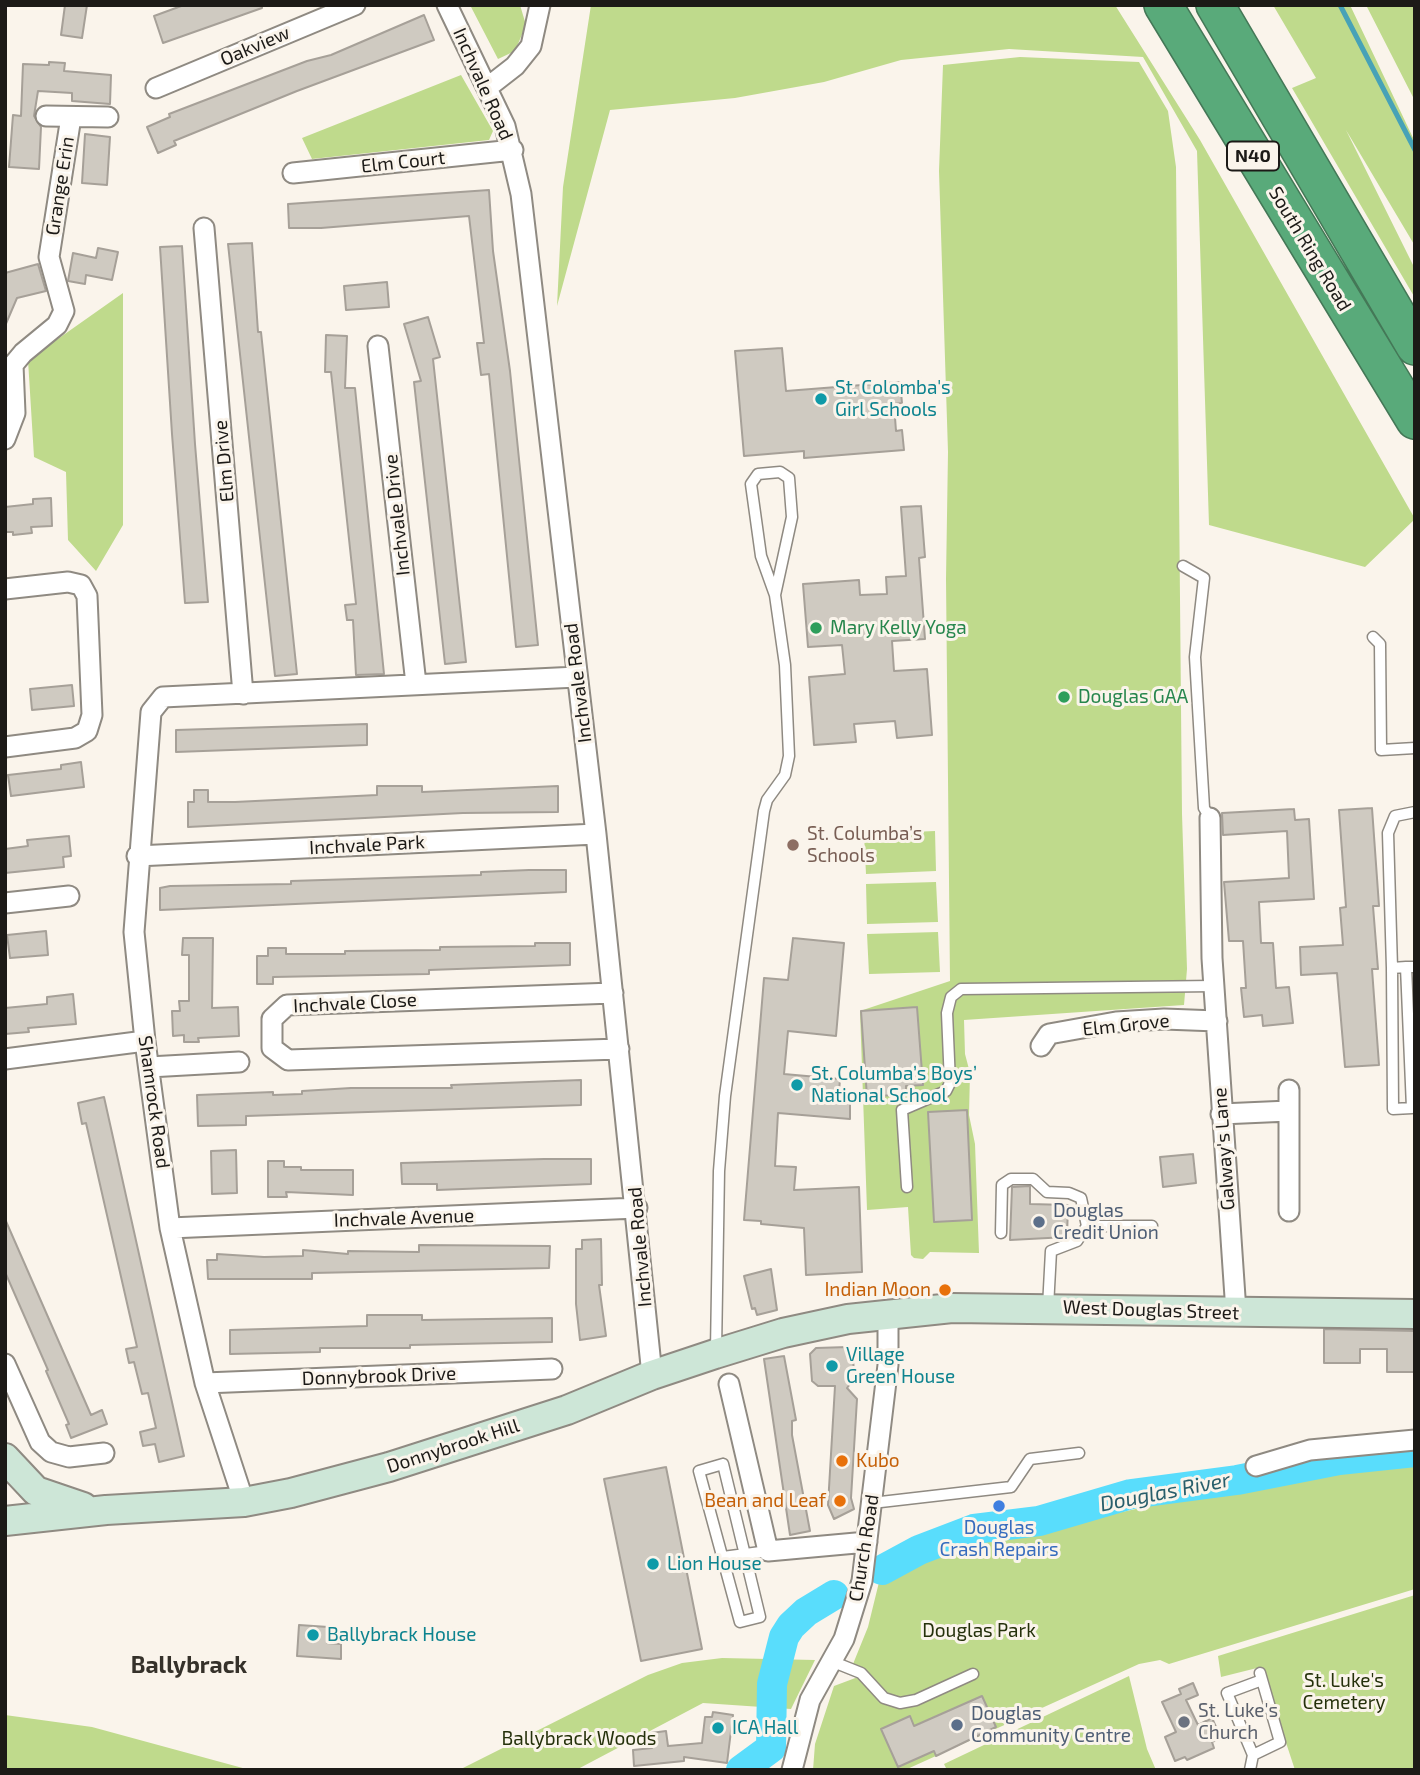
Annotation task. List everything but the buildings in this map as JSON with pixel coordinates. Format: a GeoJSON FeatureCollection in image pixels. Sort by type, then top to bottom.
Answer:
{"type":"FeatureCollection","features":[{"type":"Feature","properties":{"kind":"highway","name":"South Ring Road"},"geometry":{"type":"LineString","coordinates":[[1163,5],[1415,420]]}},
{"type":"Feature","properties":{"kind":"highway","name":"N40"},"geometry":{"type":"LineString","coordinates":[[1215,5],[1415,346]]}},
{"type":"Feature","properties":{"kind":"highway"},"geometry":{"type":"LineString","coordinates":[[1355,242],[1415,327]]}},
{"type":"Feature","properties":{"kind":"highway"},"geometry":{"type":"LineString","coordinates":[[1344,306],[1415,444]]}},
{"type":"Feature","properties":{"kind":"main road","name":"West Douglas Street"},"geometry":{"type":"LineString","coordinates":[[888,1314],[952,1308],[1048,1307],[1415,1314]]}},
{"type":"Feature","properties":{"kind":"main road","name":"Donnybrook Hill"},"geometry":{"type":"LineString","coordinates":[[5,1521],[106,1510],[244,1502],[389,1467],[567,1410],[652,1375],[783,1333],[888,1314]]}},
{"type":"Feature","properties":{"kind":"main road"},"geometry":{"type":"LineString","coordinates":[[5,1458],[36,1491],[70,1505],[106,1510]]}},
{"type":"Feature","properties":{"kind":"street","name":"Oakview"},"geometry":{"type":"LineString","coordinates":[[156,88],[355,5]]}},
{"type":"Feature","properties":{"kind":"street","name":"Inchvale Road"},"geometry":{"type":"LineString","coordinates":[[447,5],[488,87],[513,150],[521,194],[596,834],[637,1208],[652,1375]]}},
{"type":"Feature","properties":{"kind":"street"},"geometry":{"type":"LineString","coordinates":[[488,87],[515,66],[531,46],[540,5]]}},
{"type":"Feature","properties":{"kind":"street"},"geometry":{"type":"LineString","coordinates":[[46,116],[108,117]]}},
{"type":"Feature","properties":{"kind":"street","name":"Grange Erin"},"geometry":{"type":"LineString","coordinates":[[5,439],[15,413],[13,365],[23,353],[57,325],[64,311],[49,257],[71,117]]}},
{"type":"Feature","properties":{"kind":"street","name":"Elm Court"},"geometry":{"type":"LineString","coordinates":[[292,173],[513,150]]}},
{"type":"Feature","properties":{"kind":"street","name":"Elm Drive"},"geometry":{"type":"LineString","coordinates":[[204,228],[243,694]]}},
{"type":"Feature","properties":{"kind":"street","name":"Inchvale Drive"},"geometry":{"type":"LineString","coordinates":[[378,346],[416,684]]}},
{"type":"Feature","properties":{"kind":"street"},"geometry":{"type":"LineString","coordinates":[[5,589],[68,582],[81,585],[87,596],[92,715],[87,731],[75,738],[5,747]]}},
{"type":"Feature","properties":{"kind":"street"},"geometry":{"type":"LineString","coordinates":[[243,694],[577,677]]}},
{"type":"Feature","properties":{"kind":"street","name":"Shamrock Road"},"geometry":{"type":"LineString","coordinates":[[243,694],[163,697],[151,712],[137,856],[134,932],[145,1041],[170,1228],[205,1383],[244,1502]]}},
{"type":"Feature","properties":{"kind":"street","name":"Galway's Lane"},"geometry":{"type":"LineString","coordinates":[[1210,818],[1214,986],[1236,1312]]}},
{"type":"Feature","properties":{"kind":"street","name":"Inchvale Park"},"geometry":{"type":"LineString","coordinates":[[137,856],[596,834]]}},
{"type":"Feature","properties":{"kind":"street"},"geometry":{"type":"LineString","coordinates":[[5,903],[69,896]]}},
{"type":"Feature","properties":{"kind":"street","name":"Inchvale Close"},"geometry":{"type":"LineString","coordinates":[[613,992],[287,1004],[272,1019],[272,1048],[288,1060],[619,1049]]}},
{"type":"Feature","properties":{"kind":"street","name":"Elm Grove"},"geometry":{"type":"LineString","coordinates":[[1041,1046],[1049,1034],[1116,1022],[1164,1019],[1217,1021]]}},
{"type":"Feature","properties":{"kind":"street"},"geometry":{"type":"LineString","coordinates":[[5,1059],[145,1041]]}},
{"type":"Feature","properties":{"kind":"street"},"geometry":{"type":"LineString","coordinates":[[149,1066],[239,1062]]}},
{"type":"Feature","properties":{"kind":"street"},"geometry":{"type":"LineString","coordinates":[[1289,1090],[1289,1211]]}},
{"type":"Feature","properties":{"kind":"street"},"geometry":{"type":"LineString","coordinates":[[1221,1114],[1289,1111]]}},
{"type":"Feature","properties":{"kind":"street","name":"Inchvale Avenue"},"geometry":{"type":"LineString","coordinates":[[170,1228],[637,1208]]}},
{"type":"Feature","properties":{"kind":"street","name":"Church Road"},"geometry":{"type":"LineString","coordinates":[[791,1770],[810,1700],[844,1639],[858,1603],[888,1365],[888,1314]]}},
{"type":"Feature","properties":{"kind":"street"},"geometry":{"type":"LineString","coordinates":[[5,1364],[40,1442],[45,1447],[51,1452],[69,1457],[104,1453]]}},
{"type":"Feature","properties":{"kind":"street","name":"Donnybrook Drive"},"geometry":{"type":"LineString","coordinates":[[205,1383],[552,1369]]}},
{"type":"Feature","properties":{"kind":"street"},"geometry":{"type":"LineString","coordinates":[[729,1384],[768,1551],[867,1542]]}},
{"type":"Feature","properties":{"kind":"street"},"geometry":{"type":"LineString","coordinates":[[1256,1466],[1310,1450],[1415,1440]]}},
{"type":"Feature","properties":{"kind":"lane"},"geometry":{"type":"LineString","coordinates":[[715,1354],[720,1147],[725,1096],[762,821],[767,800],[785,775],[789,756],[785,665],[775,595],[761,556],[751,484],[758,474],[780,472],[789,478],[792,517],[775,595]]}},
{"type":"Feature","properties":{"kind":"lane"},"geometry":{"type":"LineString","coordinates":[[1183,566],[1203,578],[1195,657],[1204,808],[1210,818]]}},
{"type":"Feature","properties":{"kind":"lane"},"geometry":{"type":"LineString","coordinates":[[1373,637],[1380,645],[1381,750],[1415,748]]}},
{"type":"Feature","properties":{"kind":"lane"},"geometry":{"type":"LineString","coordinates":[[1392,968],[1410,967],[1412,1108],[1394,1109],[1388,833],[1395,816],[1415,812]]}},
{"type":"Feature","properties":{"kind":"lane"},"geometry":{"type":"LineString","coordinates":[[907,1187],[902,1110],[946,1091],[950,1083],[947,1013],[951,997],[961,989],[1214,986]]}},
{"type":"Feature","properties":{"kind":"lane"},"geometry":{"type":"LineString","coordinates":[[1001,1233],[1002,1185],[1011,1179],[1032,1179],[1047,1192],[1069,1193],[1081,1198],[1087,1226],[1077,1241],[1051,1251],[1048,1307]]}},
{"type":"Feature","properties":{"kind":"lane"},"geometry":{"type":"LineString","coordinates":[[1087,1226],[1152,1226]]}},
{"type":"Feature","properties":{"kind":"lane"},"geometry":{"type":"LineString","coordinates":[[872,1503],[1011,1487],[1030,1459],[1079,1452]]}},
{"type":"Feature","properties":{"kind":"lane"},"geometry":{"type":"LineString","coordinates":[[723,1464],[747,1553],[760,1617],[740,1622],[723,1558],[699,1471],[723,1464]]}},
{"type":"Feature","properties":{"kind":"lane"},"geometry":{"type":"LineString","coordinates":[[723,1558],[768,1551]]}},
{"type":"Feature","properties":{"kind":"lane"},"geometry":{"type":"LineString","coordinates":[[831,1661],[861,1673],[884,1698],[900,1703],[915,1700],[973,1674]]}},
{"type":"Feature","properties":{"kind":"lane"},"geometry":{"type":"LineString","coordinates":[[1250,1770],[1253,1755],[1227,1693],[1261,1677],[1280,1742],[1253,1755]]}},
{"type":"Feature","properties":{"kind":"green space"},"geometry":{"type":"Polygon","coordinates":[[[470,5],[520,5],[526,25],[515,51],[498,59],[470,5]]]}},
{"type":"Feature","properties":{"kind":"green space"},"geometry":{"type":"Polygon","coordinates":[[[591,5],[1115,5],[1200,140],[1415,519],[1365,567],[1209,525],[1197,151],[1143,57],[1009,49],[901,60],[824,82],[735,98],[610,110],[557,306],[563,187],[591,5]]]}},
{"type":"Feature","properties":{"kind":"green space"},"geometry":{"type":"Polygon","coordinates":[[[1273,5],[1350,5],[1415,142],[1415,246],[1346,130],[1415,269],[1415,298],[1292,88],[1316,78],[1273,5]]]}},
{"type":"Feature","properties":{"kind":"green space"},"geometry":{"type":"Polygon","coordinates":[[[1366,5],[1415,5],[1415,101],[1366,5]]]}},
{"type":"Feature","properties":{"kind":"green space","name":"Douglas GAA"},"geometry":{"type":"Polygon","coordinates":[[[1020,57],[1139,62],[1168,111],[1176,167],[1182,814],[1187,969],[1184,1005],[964,1020],[965,1054],[970,1073],[969,1115],[975,1144],[979,1253],[930,1252],[923,1259],[911,1255],[908,1207],[867,1210],[860,1011],[950,981],[946,579],[948,452],[939,171],[943,65],[1020,57]]]}},
{"type":"Feature","properties":{"kind":"green space"},"geometry":{"type":"Polygon","coordinates":[[[461,75],[493,131],[489,140],[312,159],[302,138],[461,75]]]}},
{"type":"Feature","properties":{"kind":"green space"},"geometry":{"type":"Polygon","coordinates":[[[123,293],[123,525],[96,571],[68,540],[66,472],[34,457],[28,360],[123,293]]]}},
{"type":"Feature","properties":{"kind":"green space"},"geometry":{"type":"Polygon","coordinates":[[[935,831],[936,871],[866,874],[864,834],[935,831]]]}},
{"type":"Feature","properties":{"kind":"green space"},"geometry":{"type":"Polygon","coordinates":[[[936,882],[938,922],[867,924],[866,884],[936,882]]]}},
{"type":"Feature","properties":{"kind":"green space"},"geometry":{"type":"Polygon","coordinates":[[[938,932],[940,972],[869,974],[867,934],[938,932]]]}},
{"type":"Feature","properties":{"kind":"green space","name":"Douglas Park"},"geometry":{"type":"Polygon","coordinates":[[[1415,1452],[1415,1589],[1169,1664],[1160,1660],[1139,1664],[905,1770],[813,1770],[815,1744],[834,1686],[858,1677],[853,1664],[868,1627],[881,1574],[895,1564],[965,1533],[1100,1517],[1372,1456],[1415,1452]]]}},
{"type":"Feature","properties":{"kind":"green space","name":"St. Luke's Cemetery"},"geometry":{"type":"Polygon","coordinates":[[[1415,1595],[1415,1770],[1295,1770],[1261,1667],[1221,1677],[1218,1656],[1415,1595]]]}},
{"type":"Feature","properties":{"kind":"green space","name":"Ballybrack Woods"},"geometry":{"type":"Polygon","coordinates":[[[722,1658],[815,1660],[791,1709],[703,1703],[576,1770],[459,1770],[648,1675],[682,1663],[722,1658]]]}},
{"type":"Feature","properties":{"kind":"green space"},"geometry":{"type":"Polygon","coordinates":[[[1129,1676],[1147,1749],[1156,1770],[947,1770],[944,1764],[1129,1676]]]}},
{"type":"Feature","properties":{"kind":"green space"},"geometry":{"type":"Polygon","coordinates":[[[5,1715],[92,1727],[250,1770],[5,1770],[5,1715]]]}},
{"type":"Feature","properties":{"kind":"waterway"},"geometry":{"type":"LineString","coordinates":[[1340,5],[1415,150]]}},
{"type":"Feature","properties":{"kind":"waterway","name":"Douglas River"},"geometry":{"type":"LineString","coordinates":[[882,1570],[919,1550],[974,1529],[1039,1521],[1131,1494],[1237,1480],[1339,1460],[1415,1452]]}},
{"type":"Feature","properties":{"kind":"waterway","name":"Douglas River"},"geometry":{"type":"LineString","coordinates":[[741,1770],[771,1748],[772,1684],[784,1637],[806,1612],[834,1595]]}},
{"type":"Feature","properties":{"kind":"place","name":"St. Colomba's Girl Schools"},"geometry":{"type":"Point","coordinates":[821,399]}},
{"type":"Feature","properties":{"kind":"place","name":"Mary Kelly Yoga"},"geometry":{"type":"Point","coordinates":[816,628]}},
{"type":"Feature","properties":{"kind":"place","name":"Douglas GAA"},"geometry":{"type":"Point","coordinates":[1064,697]}},
{"type":"Feature","properties":{"kind":"place","name":"St. Columba’s Schools"},"geometry":{"type":"Point","coordinates":[793,845]}},
{"type":"Feature","properties":{"kind":"place","name":"St. Columba’s Boys’ National School"},"geometry":{"type":"Point","coordinates":[797,1085]}},
{"type":"Feature","properties":{"kind":"place","name":"Douglas Credit Union"},"geometry":{"type":"Point","coordinates":[1039,1222]}},
{"type":"Feature","properties":{"kind":"place","name":"Indian Moon"},"geometry":{"type":"Point","coordinates":[945,1290]}},
{"type":"Feature","properties":{"kind":"place","name":"Village Green House"},"geometry":{"type":"Point","coordinates":[832,1366]}},
{"type":"Feature","properties":{"kind":"place","name":"Kubo"},"geometry":{"type":"Point","coordinates":[842,1461]}},
{"type":"Feature","properties":{"kind":"place","name":"Bean and Leaf"},"geometry":{"type":"Point","coordinates":[840,1501]}},
{"type":"Feature","properties":{"kind":"place","name":"Douglas Crash Repairs"},"geometry":{"type":"Point","coordinates":[999,1506]}},
{"type":"Feature","properties":{"kind":"place","name":"Lion House"},"geometry":{"type":"Point","coordinates":[653,1564]}},
{"type":"Feature","properties":{"kind":"place","name":"Ballybrack House"},"geometry":{"type":"Point","coordinates":[313,1635]}},
{"type":"Feature","properties":{"kind":"place","name":"St. Luke's Church"},"geometry":{"type":"Point","coordinates":[1184,1722]}},
{"type":"Feature","properties":{"kind":"place","name":"Douglas Community Centre"},"geometry":{"type":"Point","coordinates":[957,1725]}},
{"type":"Feature","properties":{"kind":"place","name":"ICA Hall"},"geometry":{"type":"Point","coordinates":[718,1728]}},
{"type":"Feature","properties":{"kind":"district","name":"Ballybrack"},"geometry":{"type":"Point","coordinates":[189,1665]}}]}
